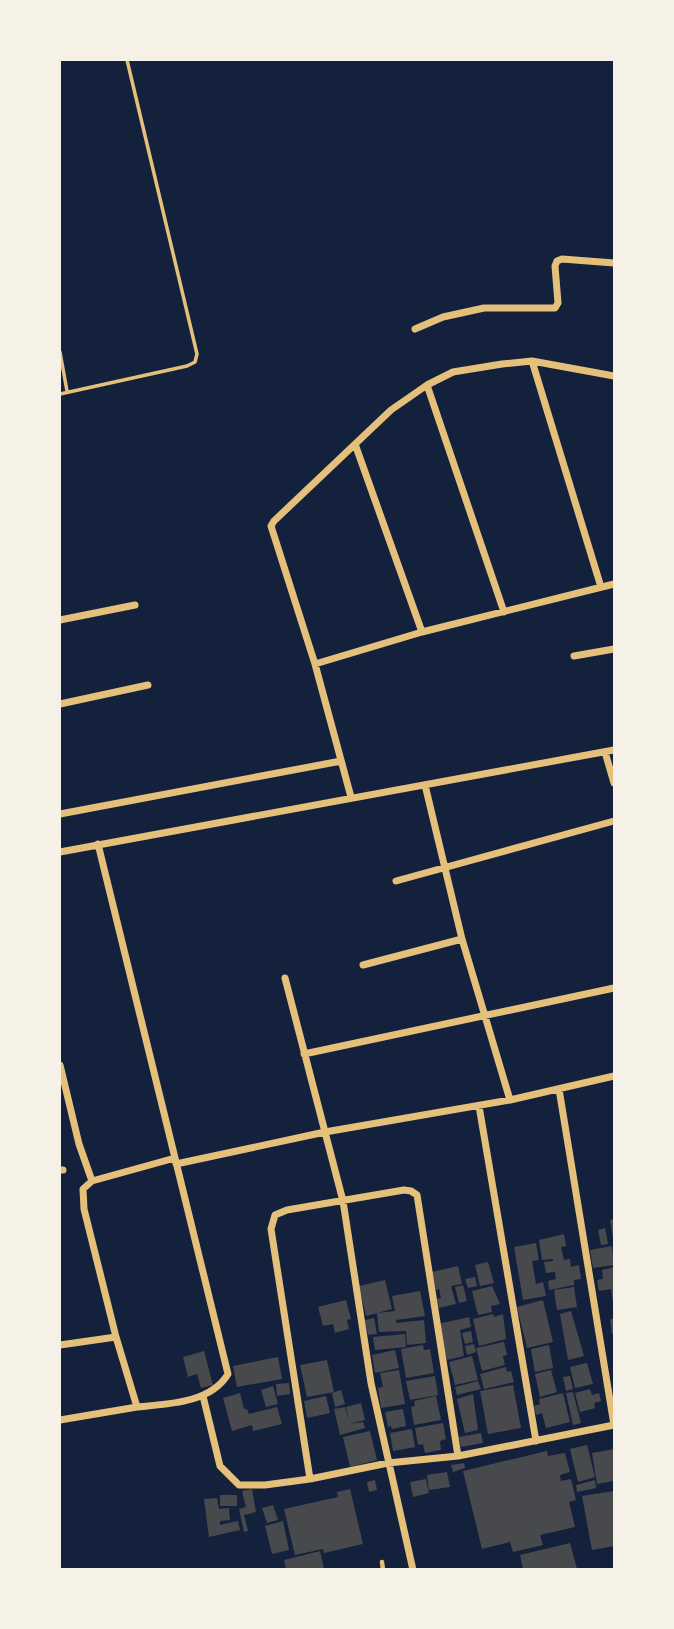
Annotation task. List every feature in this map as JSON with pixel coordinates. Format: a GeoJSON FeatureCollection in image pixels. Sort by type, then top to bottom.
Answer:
{"type":"FeatureCollection","features":[{"type":"Feature","properties":{"kind":"street"},"geometry":{"type":"LineString","coordinates":[[415,329],[443,317],[484,308],[555,308],[558,303],[555,266],[557,261],[614,263]]}},
{"type":"Feature","properties":{"kind":"street"},"geometry":{"type":"LineString","coordinates":[[351,797],[315,664],[271,526],[274,521],[391,410],[427,385],[453,372],[502,363],[532,361],[614,376]]}},
{"type":"Feature","properties":{"kind":"street"},"geometry":{"type":"LineString","coordinates":[[532,361],[601,587]]}},
{"type":"Feature","properties":{"kind":"street"},"geometry":{"type":"LineString","coordinates":[[427,385],[504,612]]}},
{"type":"Feature","properties":{"kind":"street"},"geometry":{"type":"LineString","coordinates":[[355,444],[422,632]]}},
{"type":"Feature","properties":{"kind":"street"},"geometry":{"type":"LineString","coordinates":[[315,664],[422,632],[614,584]]}},
{"type":"Feature","properties":{"kind":"street"},"geometry":{"type":"LineString","coordinates":[[60,620],[135,605]]}},
{"type":"Feature","properties":{"kind":"street"},"geometry":{"type":"LineString","coordinates":[[574,656],[614,649]]}},
{"type":"Feature","properties":{"kind":"street"},"geometry":{"type":"LineString","coordinates":[[60,705],[148,685]]}},
{"type":"Feature","properties":{"kind":"street"},"geometry":{"type":"LineString","coordinates":[[60,852],[614,750]]}},
{"type":"Feature","properties":{"kind":"street"},"geometry":{"type":"LineString","coordinates":[[605,752],[614,783]]}},
{"type":"Feature","properties":{"kind":"street"},"geometry":{"type":"LineString","coordinates":[[60,814],[341,761]]}},
{"type":"Feature","properties":{"kind":"street"},"geometry":{"type":"LineString","coordinates":[[425,785],[443,869],[510,1100]]}},
{"type":"Feature","properties":{"kind":"street"},"geometry":{"type":"LineString","coordinates":[[396,881],[614,821]]}},
{"type":"Feature","properties":{"kind":"street"},"geometry":{"type":"LineString","coordinates":[[60,1420],[203,1396],[222,1385],[228,1374],[98,844]]}},
{"type":"Feature","properties":{"kind":"street"},"geometry":{"type":"LineString","coordinates":[[363,965],[462,939]]}},
{"type":"Feature","properties":{"kind":"street"},"geometry":{"type":"LineString","coordinates":[[285,978],[343,1201],[371,1383],[413,1570]]}},
{"type":"Feature","properties":{"kind":"street"},"geometry":{"type":"LineString","coordinates":[[304,1054],[614,988]]}},
{"type":"Feature","properties":{"kind":"street"},"geometry":{"type":"LineString","coordinates":[[60,1065],[79,1144],[92,1181]]}},
{"type":"Feature","properties":{"kind":"street"},"geometry":{"type":"LineString","coordinates":[[137,1407],[116,1337],[84,1209],[83,1189],[92,1181],[176,1161],[510,1100],[614,1076]]}},
{"type":"Feature","properties":{"kind":"street"},"geometry":{"type":"LineString","coordinates":[[203,1396],[220,1466],[239,1485],[265,1485],[388,1463],[457,1456],[614,1425],[559,1089]]}},
{"type":"Feature","properties":{"kind":"street"},"geometry":{"type":"LineString","coordinates":[[479,1106],[536,1440]]}},
{"type":"Feature","properties":{"kind":"street"},"geometry":{"type":"LineString","coordinates":[[310,1479],[271,1228],[275,1215],[287,1210],[404,1190],[417,1195],[457,1456]]}},
{"type":"Feature","properties":{"kind":"street"},"geometry":{"type":"LineString","coordinates":[[60,1345],[116,1337]]}},
{"type":"Feature","properties":{"kind":"lane"},"geometry":{"type":"LineString","coordinates":[[382,1562],[383,1570]]}},
{"type":"Feature","properties":{"kind":"path"},"geometry":{"type":"LineString","coordinates":[[60,394],[187,366],[195,362],[197,354],[127,60]]}},
{"type":"Feature","properties":{"kind":"path"},"geometry":{"type":"LineString","coordinates":[[60,352],[67,392]]}},
{"type":"Feature","properties":{"kind":"building"},"geometry":{"type":"Polygon","coordinates":[[[614,1219],[614,1238],[613,1238],[610,1220],[614,1219]]]}},
{"type":"Feature","properties":{"kind":"building"},"geometry":{"type":"Polygon","coordinates":[[[605,1228],[608,1244],[601,1245],[598,1230],[605,1228]]]}},
{"type":"Feature","properties":{"kind":"building"},"geometry":{"type":"Polygon","coordinates":[[[564,1234],[566,1246],[561,1247],[564,1260],[570,1259],[571,1267],[579,1265],[581,1279],[574,1280],[574,1285],[549,1290],[548,1281],[556,1279],[555,1272],[546,1273],[544,1262],[553,1259],[542,1260],[539,1240],[564,1234]]]}},
{"type":"Feature","properties":{"kind":"building"},"geometry":{"type":"Polygon","coordinates":[[[536,1243],[539,1260],[532,1261],[536,1284],[543,1282],[546,1296],[523,1300],[514,1247],[536,1243]]]}},
{"type":"Feature","properties":{"kind":"building"},"geometry":{"type":"Polygon","coordinates":[[[612,1246],[614,1265],[593,1268],[590,1250],[612,1246]]]}},
{"type":"Feature","properties":{"kind":"building"},"geometry":{"type":"Polygon","coordinates":[[[488,1262],[494,1283],[480,1286],[475,1265],[488,1262]]]}},
{"type":"Feature","properties":{"kind":"building"},"geometry":{"type":"Polygon","coordinates":[[[458,1266],[462,1284],[451,1286],[456,1304],[439,1308],[437,1299],[441,1298],[439,1289],[436,1290],[432,1272],[458,1266]]]}},
{"type":"Feature","properties":{"kind":"building"},"geometry":{"type":"Polygon","coordinates":[[[614,1267],[613,1303],[611,1289],[599,1291],[597,1280],[603,1279],[602,1270],[614,1267]]]}},
{"type":"Feature","properties":{"kind":"building"},"geometry":{"type":"Polygon","coordinates":[[[475,1277],[477,1286],[468,1288],[465,1279],[475,1277]]]}},
{"type":"Feature","properties":{"kind":"building"},"geometry":{"type":"Polygon","coordinates":[[[385,1280],[392,1309],[366,1316],[359,1286],[385,1280]]]}},
{"type":"Feature","properties":{"kind":"building"},"geometry":{"type":"Polygon","coordinates":[[[463,1285],[467,1301],[459,1303],[455,1287],[463,1285]]]}},
{"type":"Feature","properties":{"kind":"building"},"geometry":{"type":"Polygon","coordinates":[[[492,1286],[500,1304],[491,1306],[492,1312],[478,1315],[472,1291],[492,1286]]]}},
{"type":"Feature","properties":{"kind":"building"},"geometry":{"type":"Polygon","coordinates":[[[574,1287],[577,1307],[557,1310],[554,1290],[574,1287]]]}},
{"type":"Feature","properties":{"kind":"building"},"geometry":{"type":"Polygon","coordinates":[[[420,1291],[425,1316],[396,1320],[396,1323],[424,1320],[426,1343],[407,1345],[406,1331],[379,1332],[377,1313],[395,1311],[392,1296],[420,1291]]]}},
{"type":"Feature","properties":{"kind":"building"},"geometry":{"type":"Polygon","coordinates":[[[346,1300],[351,1319],[347,1320],[349,1329],[335,1333],[333,1324],[323,1326],[318,1307],[346,1300]]]}},
{"type":"Feature","properties":{"kind":"building"},"geometry":{"type":"Polygon","coordinates":[[[543,1300],[553,1342],[527,1348],[517,1307],[543,1300]]]}},
{"type":"Feature","properties":{"kind":"building"},"geometry":{"type":"Polygon","coordinates":[[[571,1311],[584,1356],[568,1360],[560,1314],[571,1311]]]}},
{"type":"Feature","properties":{"kind":"building"},"geometry":{"type":"Polygon","coordinates":[[[493,1314],[494,1317],[503,1314],[506,1339],[479,1346],[473,1319],[493,1314]]]}},
{"type":"Feature","properties":{"kind":"building"},"geometry":{"type":"Polygon","coordinates":[[[469,1317],[471,1327],[460,1330],[464,1356],[447,1360],[438,1324],[469,1317]]]}},
{"type":"Feature","properties":{"kind":"building"},"geometry":{"type":"Polygon","coordinates":[[[374,1318],[377,1334],[368,1335],[365,1320],[374,1318]]]}},
{"type":"Feature","properties":{"kind":"building"},"geometry":{"type":"Polygon","coordinates":[[[610,1319],[614,1319],[614,1334],[612,1334],[610,1319]]]}},
{"type":"Feature","properties":{"kind":"building"},"geometry":{"type":"Polygon","coordinates":[[[471,1331],[473,1342],[465,1344],[462,1333],[471,1331]]]}},
{"type":"Feature","properties":{"kind":"building"},"geometry":{"type":"Polygon","coordinates":[[[405,1334],[406,1347],[375,1350],[373,1337],[405,1334]]]}},
{"type":"Feature","properties":{"kind":"building"},"geometry":{"type":"Polygon","coordinates":[[[504,1342],[507,1355],[503,1356],[505,1365],[482,1371],[476,1348],[504,1342]]]}},
{"type":"Feature","properties":{"kind":"building"},"geometry":{"type":"Polygon","coordinates":[[[474,1344],[476,1352],[467,1355],[465,1346],[474,1344]]]}},
{"type":"Feature","properties":{"kind":"building"},"geometry":{"type":"Polygon","coordinates":[[[423,1345],[424,1350],[430,1349],[434,1373],[406,1378],[401,1349],[423,1345]]]}},
{"type":"Feature","properties":{"kind":"building"},"geometry":{"type":"Polygon","coordinates":[[[549,1345],[553,1368],[535,1372],[531,1349],[549,1345]]]}},
{"type":"Feature","properties":{"kind":"building"},"geometry":{"type":"Polygon","coordinates":[[[395,1350],[399,1368],[375,1373],[372,1355],[395,1350]]]}},
{"type":"Feature","properties":{"kind":"building"},"geometry":{"type":"Polygon","coordinates":[[[204,1351],[213,1385],[201,1388],[197,1374],[188,1377],[183,1357],[204,1351]]]}},
{"type":"Feature","properties":{"kind":"building"},"geometry":{"type":"Polygon","coordinates":[[[472,1356],[478,1380],[455,1385],[449,1362],[472,1356]]]}},
{"type":"Feature","properties":{"kind":"building"},"geometry":{"type":"Polygon","coordinates":[[[278,1357],[282,1379],[237,1387],[233,1366],[278,1357]]]}},
{"type":"Feature","properties":{"kind":"building"},"geometry":{"type":"Polygon","coordinates":[[[327,1360],[334,1392],[307,1397],[300,1365],[327,1360]]]}},
{"type":"Feature","properties":{"kind":"building"},"geometry":{"type":"Polygon","coordinates":[[[587,1363],[593,1384],[575,1388],[570,1367],[587,1363]]]}},
{"type":"Feature","properties":{"kind":"building"},"geometry":{"type":"Polygon","coordinates":[[[506,1367],[507,1372],[511,1371],[514,1382],[484,1389],[480,1374],[506,1367]]]}},
{"type":"Feature","properties":{"kind":"building"},"geometry":{"type":"Polygon","coordinates":[[[399,1370],[405,1404],[381,1408],[378,1388],[383,1387],[380,1373],[399,1370]]]}},
{"type":"Feature","properties":{"kind":"building"},"geometry":{"type":"Polygon","coordinates":[[[551,1370],[557,1392],[540,1397],[535,1374],[551,1370]]]}},
{"type":"Feature","properties":{"kind":"building"},"geometry":{"type":"Polygon","coordinates":[[[435,1376],[438,1395],[410,1400],[406,1381],[435,1376]]]}},
{"type":"Feature","properties":{"kind":"building"},"geometry":{"type":"Polygon","coordinates":[[[570,1376],[573,1389],[566,1391],[563,1377],[570,1376]]]}},
{"type":"Feature","properties":{"kind":"building"},"geometry":{"type":"Polygon","coordinates":[[[478,1381],[481,1389],[457,1395],[455,1387],[478,1381]]]}},
{"type":"Feature","properties":{"kind":"building"},"geometry":{"type":"Polygon","coordinates":[[[289,1383],[290,1394],[277,1396],[276,1384],[289,1383]]]}},
{"type":"Feature","properties":{"kind":"building"},"geometry":{"type":"Polygon","coordinates":[[[513,1385],[521,1428],[488,1434],[480,1391],[513,1385]]]}},
{"type":"Feature","properties":{"kind":"building"},"geometry":{"type":"Polygon","coordinates":[[[273,1386],[278,1404],[266,1407],[261,1390],[273,1386]]]}},
{"type":"Feature","properties":{"kind":"building"},"geometry":{"type":"Polygon","coordinates":[[[590,1389],[592,1395],[599,1393],[601,1401],[594,1403],[595,1408],[580,1412],[575,1393],[590,1389]]]}},
{"type":"Feature","properties":{"kind":"building"},"geometry":{"type":"Polygon","coordinates":[[[341,1390],[345,1404],[335,1407],[332,1393],[341,1390]]]}},
{"type":"Feature","properties":{"kind":"building"},"geometry":{"type":"Polygon","coordinates":[[[573,1392],[581,1423],[573,1425],[566,1393],[573,1392]]]}},
{"type":"Feature","properties":{"kind":"building"},"geometry":{"type":"Polygon","coordinates":[[[240,1393],[244,1409],[247,1409],[249,1414],[277,1407],[282,1424],[253,1431],[252,1425],[232,1431],[223,1398],[240,1393]]]}},
{"type":"Feature","properties":{"kind":"building"},"geometry":{"type":"Polygon","coordinates":[[[563,1393],[570,1422],[546,1428],[542,1413],[536,1415],[534,1406],[540,1404],[539,1399],[563,1393]]]}},
{"type":"Feature","properties":{"kind":"building"},"geometry":{"type":"Polygon","coordinates":[[[473,1394],[478,1430],[465,1433],[457,1399],[473,1394]]]}},
{"type":"Feature","properties":{"kind":"building"},"geometry":{"type":"Polygon","coordinates":[[[326,1396],[330,1413],[307,1418],[304,1401],[326,1396]]]}},
{"type":"Feature","properties":{"kind":"building"},"geometry":{"type":"Polygon","coordinates":[[[436,1396],[441,1420],[414,1425],[411,1407],[415,1406],[414,1401],[436,1396]]]}},
{"type":"Feature","properties":{"kind":"building"},"geometry":{"type":"Polygon","coordinates":[[[361,1403],[365,1420],[349,1424],[363,1422],[365,1428],[340,1435],[334,1409],[345,1407],[349,1421],[346,1407],[361,1403]]]}},
{"type":"Feature","properties":{"kind":"building"},"geometry":{"type":"Polygon","coordinates":[[[403,1409],[406,1426],[392,1429],[391,1426],[388,1427],[385,1412],[403,1409]]]}},
{"type":"Feature","properties":{"kind":"building"},"geometry":{"type":"Polygon","coordinates":[[[443,1423],[446,1439],[440,1441],[441,1450],[425,1453],[423,1444],[418,1445],[415,1428],[443,1423]]]}},
{"type":"Feature","properties":{"kind":"building"},"geometry":{"type":"Polygon","coordinates":[[[412,1429],[415,1447],[393,1451],[390,1433],[412,1429]]]}},
{"type":"Feature","properties":{"kind":"building"},"geometry":{"type":"Polygon","coordinates":[[[370,1431],[377,1460],[350,1467],[343,1437],[370,1431]]]}},
{"type":"Feature","properties":{"kind":"building"},"geometry":{"type":"Polygon","coordinates":[[[481,1433],[483,1443],[461,1447],[459,1437],[481,1433]]]}},
{"type":"Feature","properties":{"kind":"building"},"geometry":{"type":"Polygon","coordinates":[[[587,1445],[595,1477],[578,1482],[570,1449],[587,1445]]]}},
{"type":"Feature","properties":{"kind":"building"},"geometry":{"type":"Polygon","coordinates":[[[614,1449],[614,1481],[597,1484],[592,1453],[614,1449]]]}},
{"type":"Feature","properties":{"kind":"building"},"geometry":{"type":"Polygon","coordinates":[[[547,1451],[548,1456],[565,1453],[570,1472],[560,1475],[561,1481],[571,1479],[576,1500],[569,1502],[575,1527],[540,1535],[543,1545],[513,1552],[510,1542],[482,1549],[463,1471],[547,1451]]]}},
{"type":"Feature","properties":{"kind":"building"},"geometry":{"type":"Polygon","coordinates":[[[464,1463],[465,1468],[453,1472],[451,1465],[464,1463]]]}},
{"type":"Feature","properties":{"kind":"building"},"geometry":{"type":"Polygon","coordinates":[[[447,1472],[450,1487],[429,1490],[427,1475],[447,1472]]]}},
{"type":"Feature","properties":{"kind":"building"},"geometry":{"type":"Polygon","coordinates":[[[426,1479],[429,1493],[413,1497],[410,1482],[426,1479]]]}},
{"type":"Feature","properties":{"kind":"building"},"geometry":{"type":"Polygon","coordinates":[[[375,1480],[377,1490],[369,1492],[367,1482],[375,1480]]]}},
{"type":"Feature","properties":{"kind":"building"},"geometry":{"type":"Polygon","coordinates":[[[595,1480],[596,1488],[577,1492],[576,1485],[595,1480]]]}},
{"type":"Feature","properties":{"kind":"building"},"geometry":{"type":"Polygon","coordinates":[[[252,1489],[256,1512],[244,1515],[248,1531],[244,1532],[239,1509],[246,1507],[242,1491],[252,1489]]]}},
{"type":"Feature","properties":{"kind":"building"},"geometry":{"type":"Polygon","coordinates":[[[350,1489],[363,1544],[324,1553],[323,1549],[295,1555],[284,1509],[338,1497],[337,1492],[350,1489]]]}},
{"type":"Feature","properties":{"kind":"building"},"geometry":{"type":"Polygon","coordinates":[[[614,1491],[614,1546],[592,1550],[582,1496],[614,1491]]]}},
{"type":"Feature","properties":{"kind":"building"},"geometry":{"type":"Polygon","coordinates":[[[220,1495],[237,1495],[237,1506],[220,1506],[220,1495]]]}},
{"type":"Feature","properties":{"kind":"building"},"geometry":{"type":"Polygon","coordinates":[[[217,1498],[219,1509],[229,1508],[230,1520],[220,1521],[220,1525],[238,1521],[240,1530],[209,1537],[204,1499],[217,1498]]]}},
{"type":"Feature","properties":{"kind":"building"},"geometry":{"type":"Polygon","coordinates":[[[273,1505],[278,1520],[267,1523],[262,1508],[273,1505]]]}},
{"type":"Feature","properties":{"kind":"building"},"geometry":{"type":"Polygon","coordinates":[[[283,1521],[289,1550],[272,1554],[265,1526],[283,1521]]]}},
{"type":"Feature","properties":{"kind":"building"},"geometry":{"type":"Polygon","coordinates":[[[570,1543],[577,1569],[523,1569],[520,1555],[570,1543]]]}},
{"type":"Feature","properties":{"kind":"building"},"geometry":{"type":"Polygon","coordinates":[[[320,1551],[324,1569],[286,1569],[284,1560],[320,1551]]]}}]}
